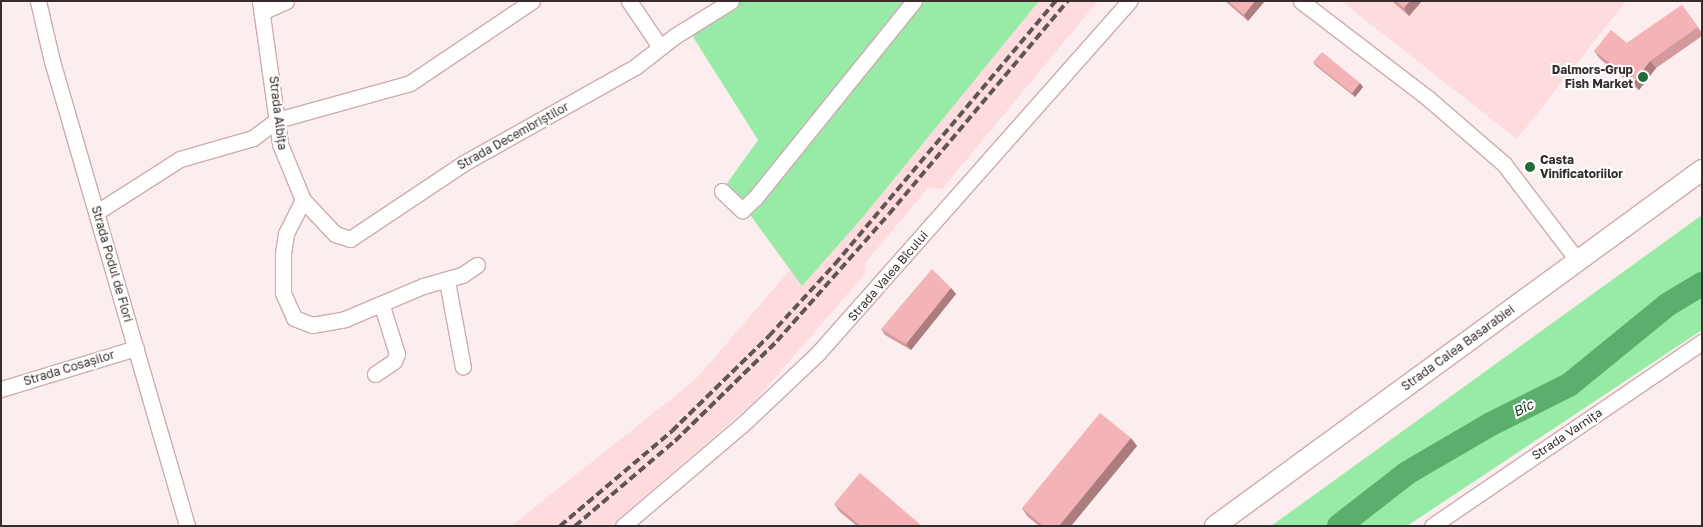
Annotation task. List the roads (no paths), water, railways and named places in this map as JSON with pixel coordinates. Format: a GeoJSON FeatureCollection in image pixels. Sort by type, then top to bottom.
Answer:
{"type":"FeatureCollection","features":[{"type":"Feature","properties":{"kind":"main road","name":"Strada Calea Basarabiei"},"geometry":{"type":"LineString","coordinates":[[1215,526],[1702,170]]}},
{"type":"Feature","properties":{"kind":"street","name":"Strada Podul de Flori"},"geometry":{"type":"LineString","coordinates":[[38,1],[96,212],[187,526]]}},
{"type":"Feature","properties":{"kind":"street"},"geometry":{"type":"LineString","coordinates":[[262,6],[286,1]]}},
{"type":"Feature","properties":{"kind":"street"},"geometry":{"type":"LineString","coordinates":[[96,212],[180,160],[253,138],[277,120],[410,83],[532,1]]}},
{"type":"Feature","properties":{"kind":"street"},"geometry":{"type":"LineString","coordinates":[[629,1],[660,47]]}},
{"type":"Feature","properties":{"kind":"street","name":"Strada Decembriștilor"},"geometry":{"type":"LineString","coordinates":[[303,200],[335,234],[350,239],[439,178],[634,68],[660,47],[731,1]]}},
{"type":"Feature","properties":{"kind":"street"},"geometry":{"type":"LineString","coordinates":[[722,191],[742,210],[755,198],[914,1]]}},
{"type":"Feature","properties":{"kind":"street","name":"Strada Valea Bîcului"},"geometry":{"type":"LineString","coordinates":[[623,526],[743,424],[818,354],[1129,1]]}},
{"type":"Feature","properties":{"kind":"street"},"geometry":{"type":"LineString","coordinates":[[1301,1],[1429,98],[1504,164],[1578,261]]}},
{"type":"Feature","properties":{"kind":"street","name":"Strada Albița"},"geometry":{"type":"LineString","coordinates":[[262,6],[283,156],[303,200]]}},
{"type":"Feature","properties":{"kind":"street"},"geometry":{"type":"LineString","coordinates":[[303,200],[286,234],[282,254],[283,293],[294,318],[306,325],[320,325],[382,306],[424,286],[447,281],[477,265]]}},
{"type":"Feature","properties":{"kind":"street"},"geometry":{"type":"LineString","coordinates":[[447,281],[463,367]]}},
{"type":"Feature","properties":{"kind":"street"},"geometry":{"type":"LineString","coordinates":[[375,374],[394,361],[397,354],[382,306]]}},
{"type":"Feature","properties":{"kind":"street","name":"Strada Varnița"},"geometry":{"type":"LineString","coordinates":[[1432,526],[1702,342]]}},
{"type":"Feature","properties":{"kind":"street","name":"Strada Cosașilor"},"geometry":{"type":"LineString","coordinates":[[1,389],[136,348]]}},
{"type":"Feature","properties":{"kind":"waterway","name":"Bîc"},"geometry":{"type":"LineString","coordinates":[[1339,526],[1407,473],[1491,424],[1569,385],[1667,305],[1702,284]]}},
{"type":"Feature","properties":{"kind":"railway"},"geometry":{"type":"LineString","coordinates":[[560,526],[672,431],[769,336],[835,264],[1056,1]]}},
{"type":"Feature","properties":{"kind":"railway"},"geometry":{"type":"LineString","coordinates":[[575,526],[675,441],[777,341],[889,214],[1068,1]]}},
{"type":"Feature","properties":{"kind":"place","name":"Dalmors-Grup Fish Market"},"geometry":{"type":"Point","coordinates":[1643,77]}},
{"type":"Feature","properties":{"kind":"place","name":"Casta Vinificatoriilor"},"geometry":{"type":"Point","coordinates":[1530,167]}}]}
